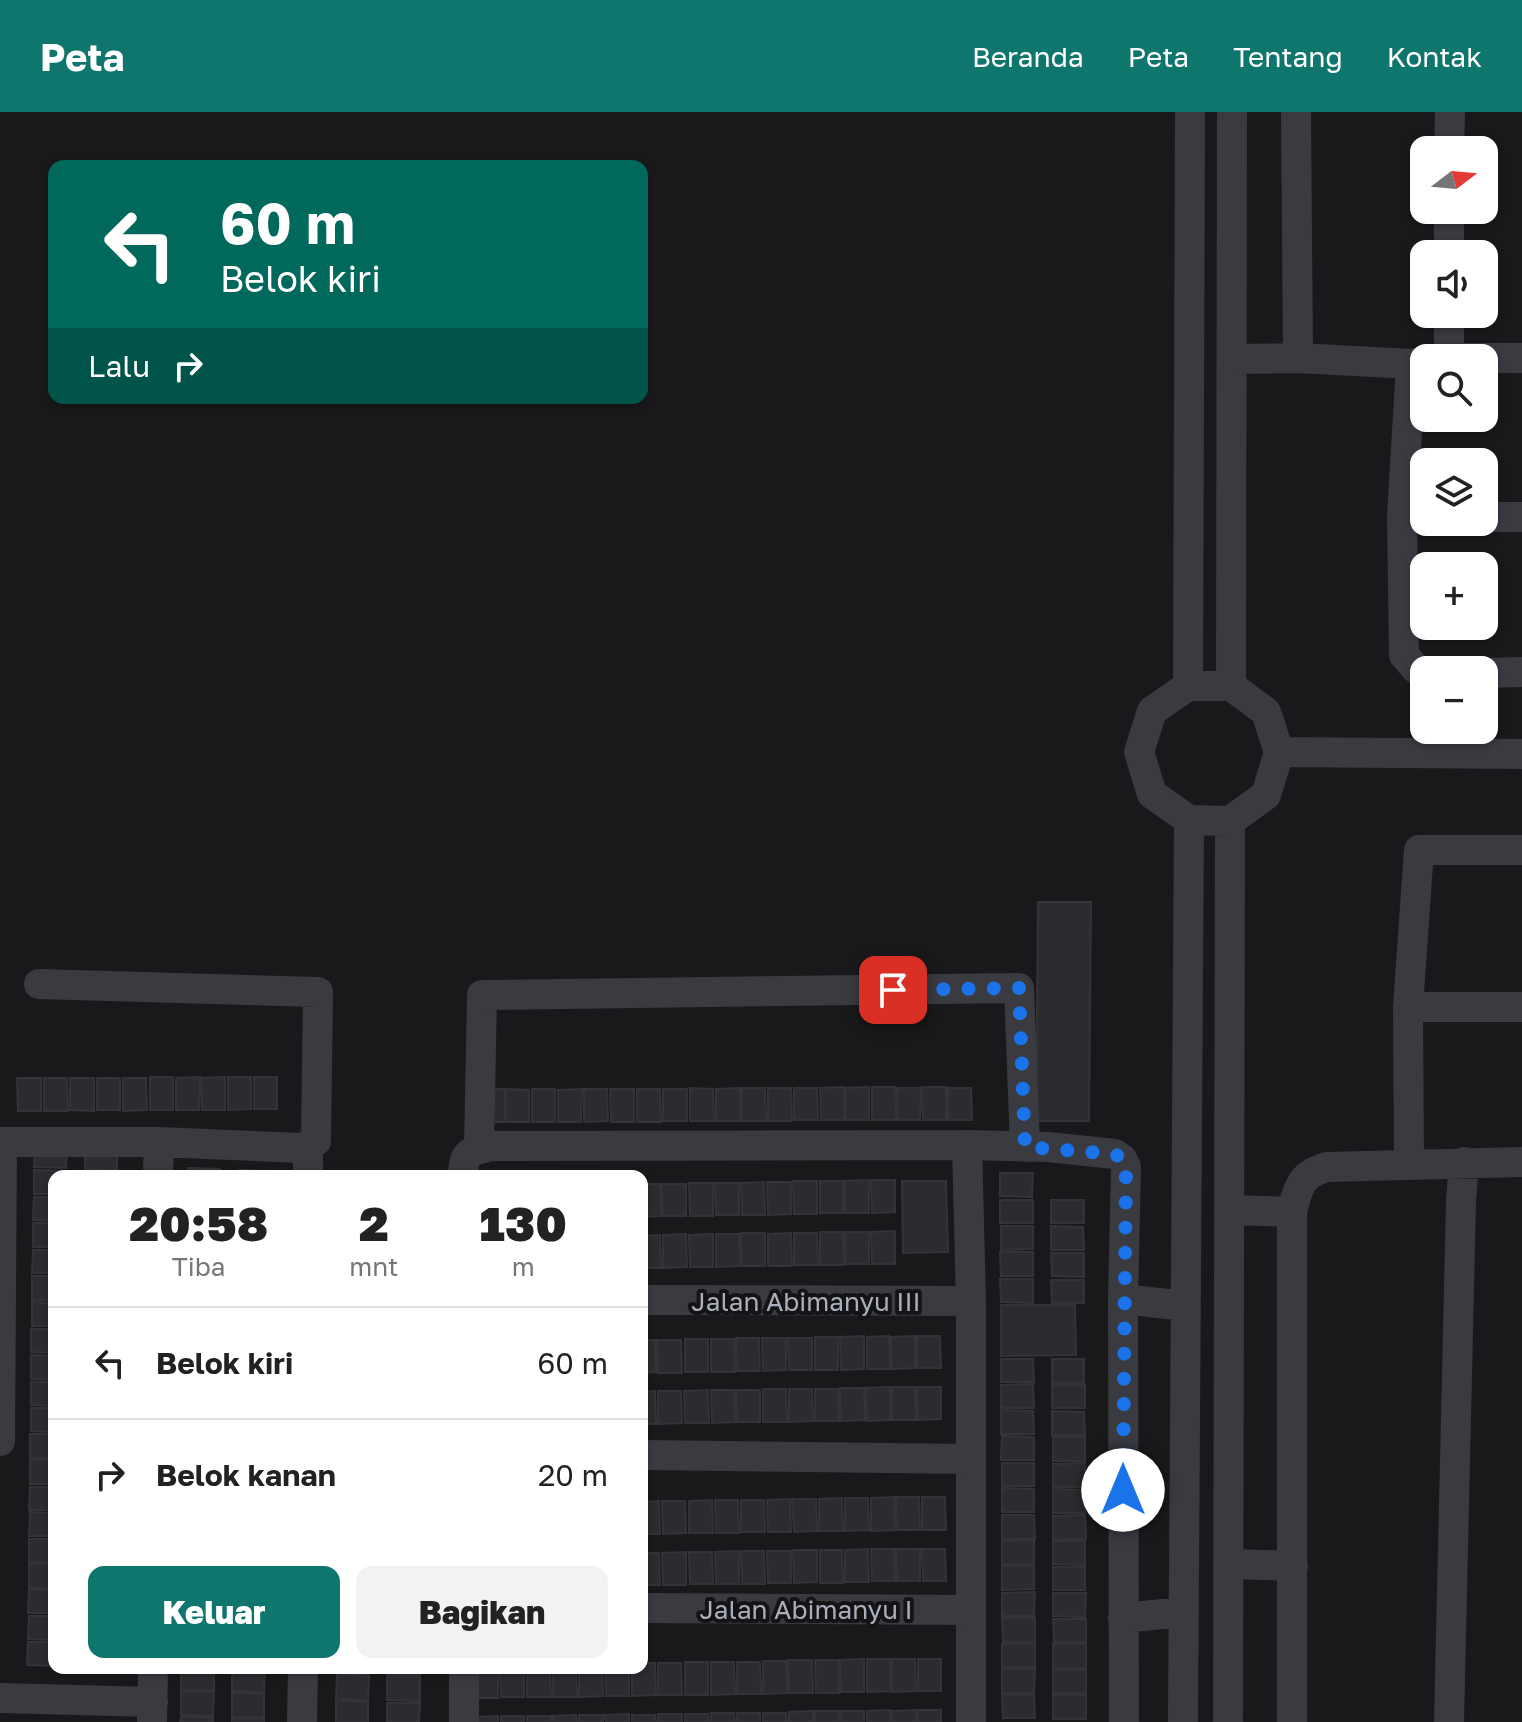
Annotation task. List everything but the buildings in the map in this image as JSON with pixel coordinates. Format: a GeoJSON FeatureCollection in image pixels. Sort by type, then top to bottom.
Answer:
{"type":"FeatureCollection","features":[{"type":"Feature","properties":{"kind":"street"},"geometry":{"type":"LineString","coordinates":[[1188,686],[1190,112]]}},
{"type":"Feature","properties":{"kind":"street"},"geometry":{"type":"LineString","coordinates":[[1231,686],[1232,112]]}},
{"type":"Feature","properties":{"kind":"street"},"geometry":{"type":"LineString","coordinates":[[1296,112],[1298,358]]}},
{"type":"Feature","properties":{"kind":"street"},"geometry":{"type":"LineString","coordinates":[[1449,136],[1450,112]]}},
{"type":"Feature","properties":{"kind":"street"},"geometry":{"type":"LineString","coordinates":[[1498,358],[1522,358]]}},
{"type":"Feature","properties":{"kind":"street"},"geometry":{"type":"LineString","coordinates":[[1232,359],[1410,363]]}},
{"type":"Feature","properties":{"kind":"street"},"geometry":{"type":"LineString","coordinates":[[1498,517],[1522,517]]}},
{"type":"Feature","properties":{"kind":"street"},"geometry":{"type":"LineString","coordinates":[[1410,662],[1404,655],[1412,536]]}},
{"type":"Feature","properties":{"kind":"street"},"geometry":{"type":"LineString","coordinates":[[1498,673],[1522,672]]}},
{"type":"Feature","properties":{"kind":"street"},"geometry":{"type":"LineString","coordinates":[[1188,686],[1231,686],[1266,712],[1279,752],[1266,795],[1230,821],[1189,820],[1152,794],[1139,752],[1152,711],[1188,686]]}},
{"type":"Feature","properties":{"kind":"street"},"geometry":{"type":"LineString","coordinates":[[1279,752],[1522,754]]}},
{"type":"Feature","properties":{"kind":"street"},"geometry":{"type":"LineString","coordinates":[[1183,1722],[1189,820]]}},
{"type":"Feature","properties":{"kind":"street"},"geometry":{"type":"LineString","coordinates":[[1228,1722],[1230,821]]}},
{"type":"Feature","properties":{"kind":"street"},"geometry":{"type":"LineString","coordinates":[[1409,1163],[1408,1007],[1419,850],[1522,850]]}},
{"type":"Feature","properties":{"kind":"street"},"geometry":{"type":"LineString","coordinates":[[0,1441],[1,1142],[159,1142],[305,1162],[316,1141],[318,992],[39,984]]}},
{"type":"Feature","properties":{"kind":"street"},"geometry":{"type":"LineString","coordinates":[[479,1149],[482,995],[1019,988],[1025,1147]]}},
{"type":"Feature","properties":{"kind":"street"},"geometry":{"type":"LineString","coordinates":[[1408,1007],[1522,1007]]}},
{"type":"Feature","properties":{"kind":"street"},"geometry":{"type":"LineString","coordinates":[[158,1170],[159,1142]]}},
{"type":"Feature","properties":{"kind":"street"},"geometry":{"type":"LineString","coordinates":[[463,1170],[467,1153],[506,1145],[967,1145],[1115,1154],[1122,1159],[1126,1167],[1123,1299],[1124,1722]]}},
{"type":"Feature","properties":{"kind":"street"},"geometry":{"type":"LineString","coordinates":[[967,1145],[971,1301],[971,1722]]}},
{"type":"Feature","properties":{"kind":"street"},"geometry":{"type":"LineString","coordinates":[[1449,1722],[1464,1162]]}},
{"type":"Feature","properties":{"kind":"street"},"geometry":{"type":"LineString","coordinates":[[1292,1722],[1292,1212],[1301,1185],[1308,1173],[1327,1167],[1522,1162]]}},
{"type":"Feature","properties":{"kind":"street"},"geometry":{"type":"LineString","coordinates":[[1229,1210],[1292,1212]]}},
{"type":"Feature","properties":{"kind":"street"},"geometry":{"type":"LineString","coordinates":[[1123,1299],[1185,1306]]}},
{"type":"Feature","properties":{"kind":"street","name":"Jalan Abimanyu III"},"geometry":{"type":"LineString","coordinates":[[648,1300],[971,1301]]}},
{"type":"Feature","properties":{"kind":"street"},"geometry":{"type":"LineString","coordinates":[[648,1455],[970,1459]]}},
{"type":"Feature","properties":{"kind":"street"},"geometry":{"type":"LineString","coordinates":[[1228,1564],[1293,1566]]}},
{"type":"Feature","properties":{"kind":"street","name":"Jalan Abimanyu I"},"geometry":{"type":"LineString","coordinates":[[648,1608],[969,1610]]}},
{"type":"Feature","properties":{"kind":"street"},"geometry":{"type":"LineString","coordinates":[[1123,1618],[1183,1612]]}},
{"type":"Feature","properties":{"kind":"street"},"geometry":{"type":"LineString","coordinates":[[0,1698],[152,1712],[153,1674]]}},
{"type":"Feature","properties":{"kind":"street"},"geometry":{"type":"LineString","coordinates":[[302,1722],[303,1674]]}},
{"type":"Feature","properties":{"kind":"street"},"geometry":{"type":"LineString","coordinates":[[464,1674],[464,1722]]}},
{"type":"Feature","properties":{"kind":"route"},"geometry":{"type":"LineString","coordinates":[[893,990],[1019,988],[1025,1147],[1115,1154],[1126,1167],[1123,1490]]}}]}
